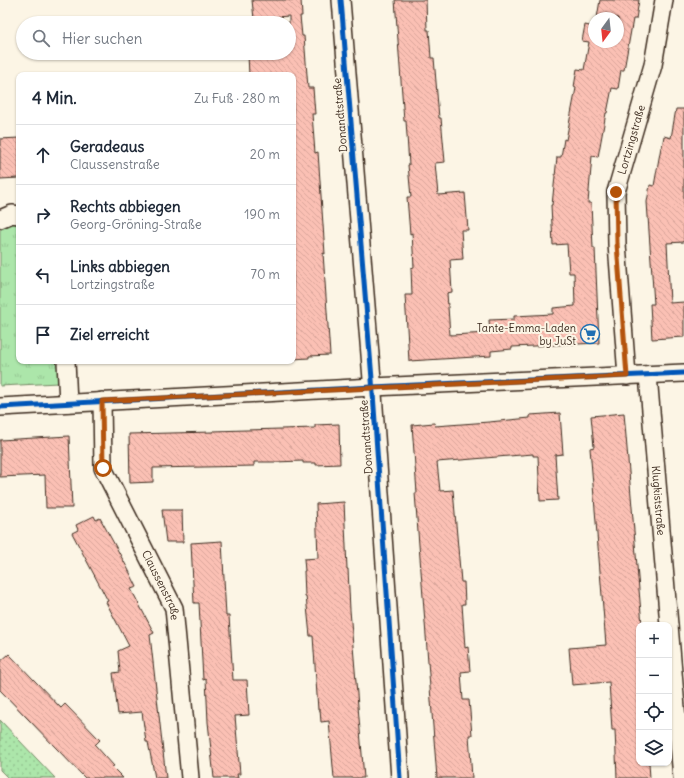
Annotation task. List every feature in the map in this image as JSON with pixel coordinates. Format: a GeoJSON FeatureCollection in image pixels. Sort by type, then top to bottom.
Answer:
{"type":"FeatureCollection","features":[{"type":"Feature","properties":{"kind":"street","name":"Donandtstraße"},"geometry":{"type":"LineString","coordinates":[[341,0],[372,388],[400,778]]}},
{"type":"Feature","properties":{"kind":"street","name":"Lortzingstraße"},"geometry":{"type":"LineString","coordinates":[[627,376],[617,244],[616,192],[653,65],[664,0]]}},
{"type":"Feature","properties":{"kind":"street"},"geometry":{"type":"LineString","coordinates":[[0,220],[12,214],[16,215]]}},
{"type":"Feature","properties":{"kind":"street"},"geometry":{"type":"LineString","coordinates":[[66,364],[68,403]]}},
{"type":"Feature","properties":{"kind":"street"},"geometry":{"type":"LineString","coordinates":[[0,407],[684,373]]}},
{"type":"Feature","properties":{"kind":"street","name":"Klugkiststraße"},"geometry":{"type":"LineString","coordinates":[[648,375],[669,622]]}},
{"type":"Feature","properties":{"kind":"street","name":"Claussenstraße"},"geometry":{"type":"LineString","coordinates":[[102,401],[103,468],[174,608],[190,778]]}},
{"type":"Feature","properties":{"kind":"street","name":"Klugkiststraße"},"geometry":{"type":"LineString","coordinates":[[672,658],[682,778]]}},
{"type":"Feature","properties":{"kind":"green space"},"geometry":{"type":"Polygon","coordinates":[[[11,223],[16,223],[16,364],[58,364],[58,383],[0,386],[0,230],[11,223]]]}},
{"type":"Feature","properties":{"kind":"green space"},"geometry":{"type":"Polygon","coordinates":[[[0,720],[55,778],[8,778],[0,770],[0,720]]]}},
{"type":"Feature","properties":{"kind":"building"},"geometry":{"type":"Polygon","coordinates":[[[252,0],[301,0],[302,16],[300,16],[302,36],[304,36],[308,88],[313,88],[315,114],[312,114],[315,153],[318,152],[330,355],[309,356],[309,358],[296,359],[296,72],[249,72],[248,60],[296,60],[296,16],[254,16],[252,0]]]}},
{"type":"Feature","properties":{"kind":"building"},"geometry":{"type":"Polygon","coordinates":[[[395,0],[426,0],[427,30],[429,30],[431,58],[434,58],[439,118],[441,118],[445,162],[435,163],[438,195],[465,193],[468,230],[461,230],[463,259],[450,260],[452,292],[447,293],[450,335],[490,333],[489,320],[514,319],[514,316],[553,314],[553,308],[575,306],[574,273],[569,273],[567,244],[553,245],[551,205],[557,157],[561,157],[564,139],[566,140],[576,88],[574,87],[577,69],[584,70],[588,48],[624,48],[624,12],[598,12],[600,0],[639,0],[636,19],[633,19],[624,70],[621,70],[618,89],[612,88],[598,157],[592,156],[588,203],[591,203],[593,248],[595,248],[599,343],[512,347],[512,349],[491,351],[491,356],[409,361],[405,295],[412,295],[411,268],[414,267],[412,233],[410,234],[407,197],[411,197],[406,121],[404,121],[395,0]]]}},
{"type":"Feature","properties":{"kind":"building"},"geometry":{"type":"Polygon","coordinates":[[[585,25],[588,26],[588,42],[582,41],[585,25]]]}},
{"type":"Feature","properties":{"kind":"building"},"geometry":{"type":"Polygon","coordinates":[[[676,109],[684,109],[684,242],[667,243],[670,303],[684,302],[684,337],[652,339],[650,304],[654,304],[647,202],[650,185],[654,186],[664,136],[671,138],[676,109]]]}},
{"type":"Feature","properties":{"kind":"building"},"geometry":{"type":"Polygon","coordinates":[[[16,138],[16,178],[0,179],[0,139],[16,138]]]}},
{"type":"Feature","properties":{"kind":"building"},"geometry":{"type":"Polygon","coordinates":[[[560,413],[563,454],[555,455],[558,500],[540,501],[538,456],[533,456],[533,454],[437,462],[440,491],[453,490],[461,582],[464,582],[465,604],[462,604],[465,648],[468,647],[470,671],[461,672],[463,700],[469,700],[472,735],[469,735],[472,778],[437,778],[415,493],[417,493],[412,425],[434,423],[435,426],[489,422],[530,418],[530,415],[560,413]]]}},
{"type":"Feature","properties":{"kind":"building"},"geometry":{"type":"Polygon","coordinates":[[[624,413],[642,622],[636,622],[636,766],[649,766],[650,778],[617,778],[615,730],[612,730],[609,682],[572,685],[569,648],[606,645],[590,448],[594,447],[591,416],[624,413]]]}},
{"type":"Feature","properties":{"kind":"building"},"geometry":{"type":"Polygon","coordinates":[[[339,424],[340,464],[316,465],[316,463],[303,463],[303,461],[254,462],[254,466],[153,468],[153,482],[130,483],[129,434],[315,428],[315,425],[339,424]]]}},
{"type":"Feature","properties":{"kind":"building"},"geometry":{"type":"Polygon","coordinates":[[[69,436],[72,508],[46,508],[45,475],[0,477],[0,440],[69,436]]]}},
{"type":"Feature","properties":{"kind":"building"},"geometry":{"type":"Polygon","coordinates":[[[344,502],[347,569],[364,778],[334,778],[329,721],[321,722],[320,710],[318,710],[313,636],[310,636],[305,596],[304,559],[318,558],[316,504],[344,502]]]}},
{"type":"Feature","properties":{"kind":"building"},"geometry":{"type":"Polygon","coordinates":[[[162,510],[182,510],[183,542],[166,542],[162,510]]]}},
{"type":"Feature","properties":{"kind":"building"},"geometry":{"type":"Polygon","coordinates":[[[94,516],[96,520],[100,518],[128,569],[137,587],[131,589],[154,633],[150,635],[166,778],[155,778],[148,742],[146,742],[142,712],[118,714],[113,673],[120,672],[118,651],[129,646],[106,602],[108,601],[72,533],[78,530],[76,525],[94,516]]]}},
{"type":"Feature","properties":{"kind":"building"},"geometry":{"type":"Polygon","coordinates":[[[222,541],[226,616],[229,616],[233,680],[247,680],[249,715],[235,716],[240,774],[237,774],[238,778],[214,778],[208,722],[206,679],[203,680],[199,603],[194,603],[191,543],[222,541]]]}},
{"type":"Feature","properties":{"kind":"building"},"geometry":{"type":"Polygon","coordinates":[[[9,654],[61,708],[65,704],[100,740],[95,745],[114,766],[112,767],[123,778],[85,778],[0,690],[0,662],[9,654]]]}},
{"type":"Feature","properties":{"kind":"cycle path"},"geometry":{"type":"LineString","coordinates":[[341,0],[372,379],[400,778]]}},
{"type":"Feature","properties":{"kind":"cycle path"},"geometry":{"type":"LineString","coordinates":[[0,407],[373,387],[684,373]]}},
{"type":"Feature","properties":{"kind":"place","name":"Tante-Emma-Laden by JuSt"},"geometry":{"type":"Point","coordinates":[590,334]}},
{"type":"Feature","properties":{"kind":"route"},"geometry":{"type":"LineString","coordinates":[[103,468],[102,401],[627,376],[617,244],[616,192]]}}]}
